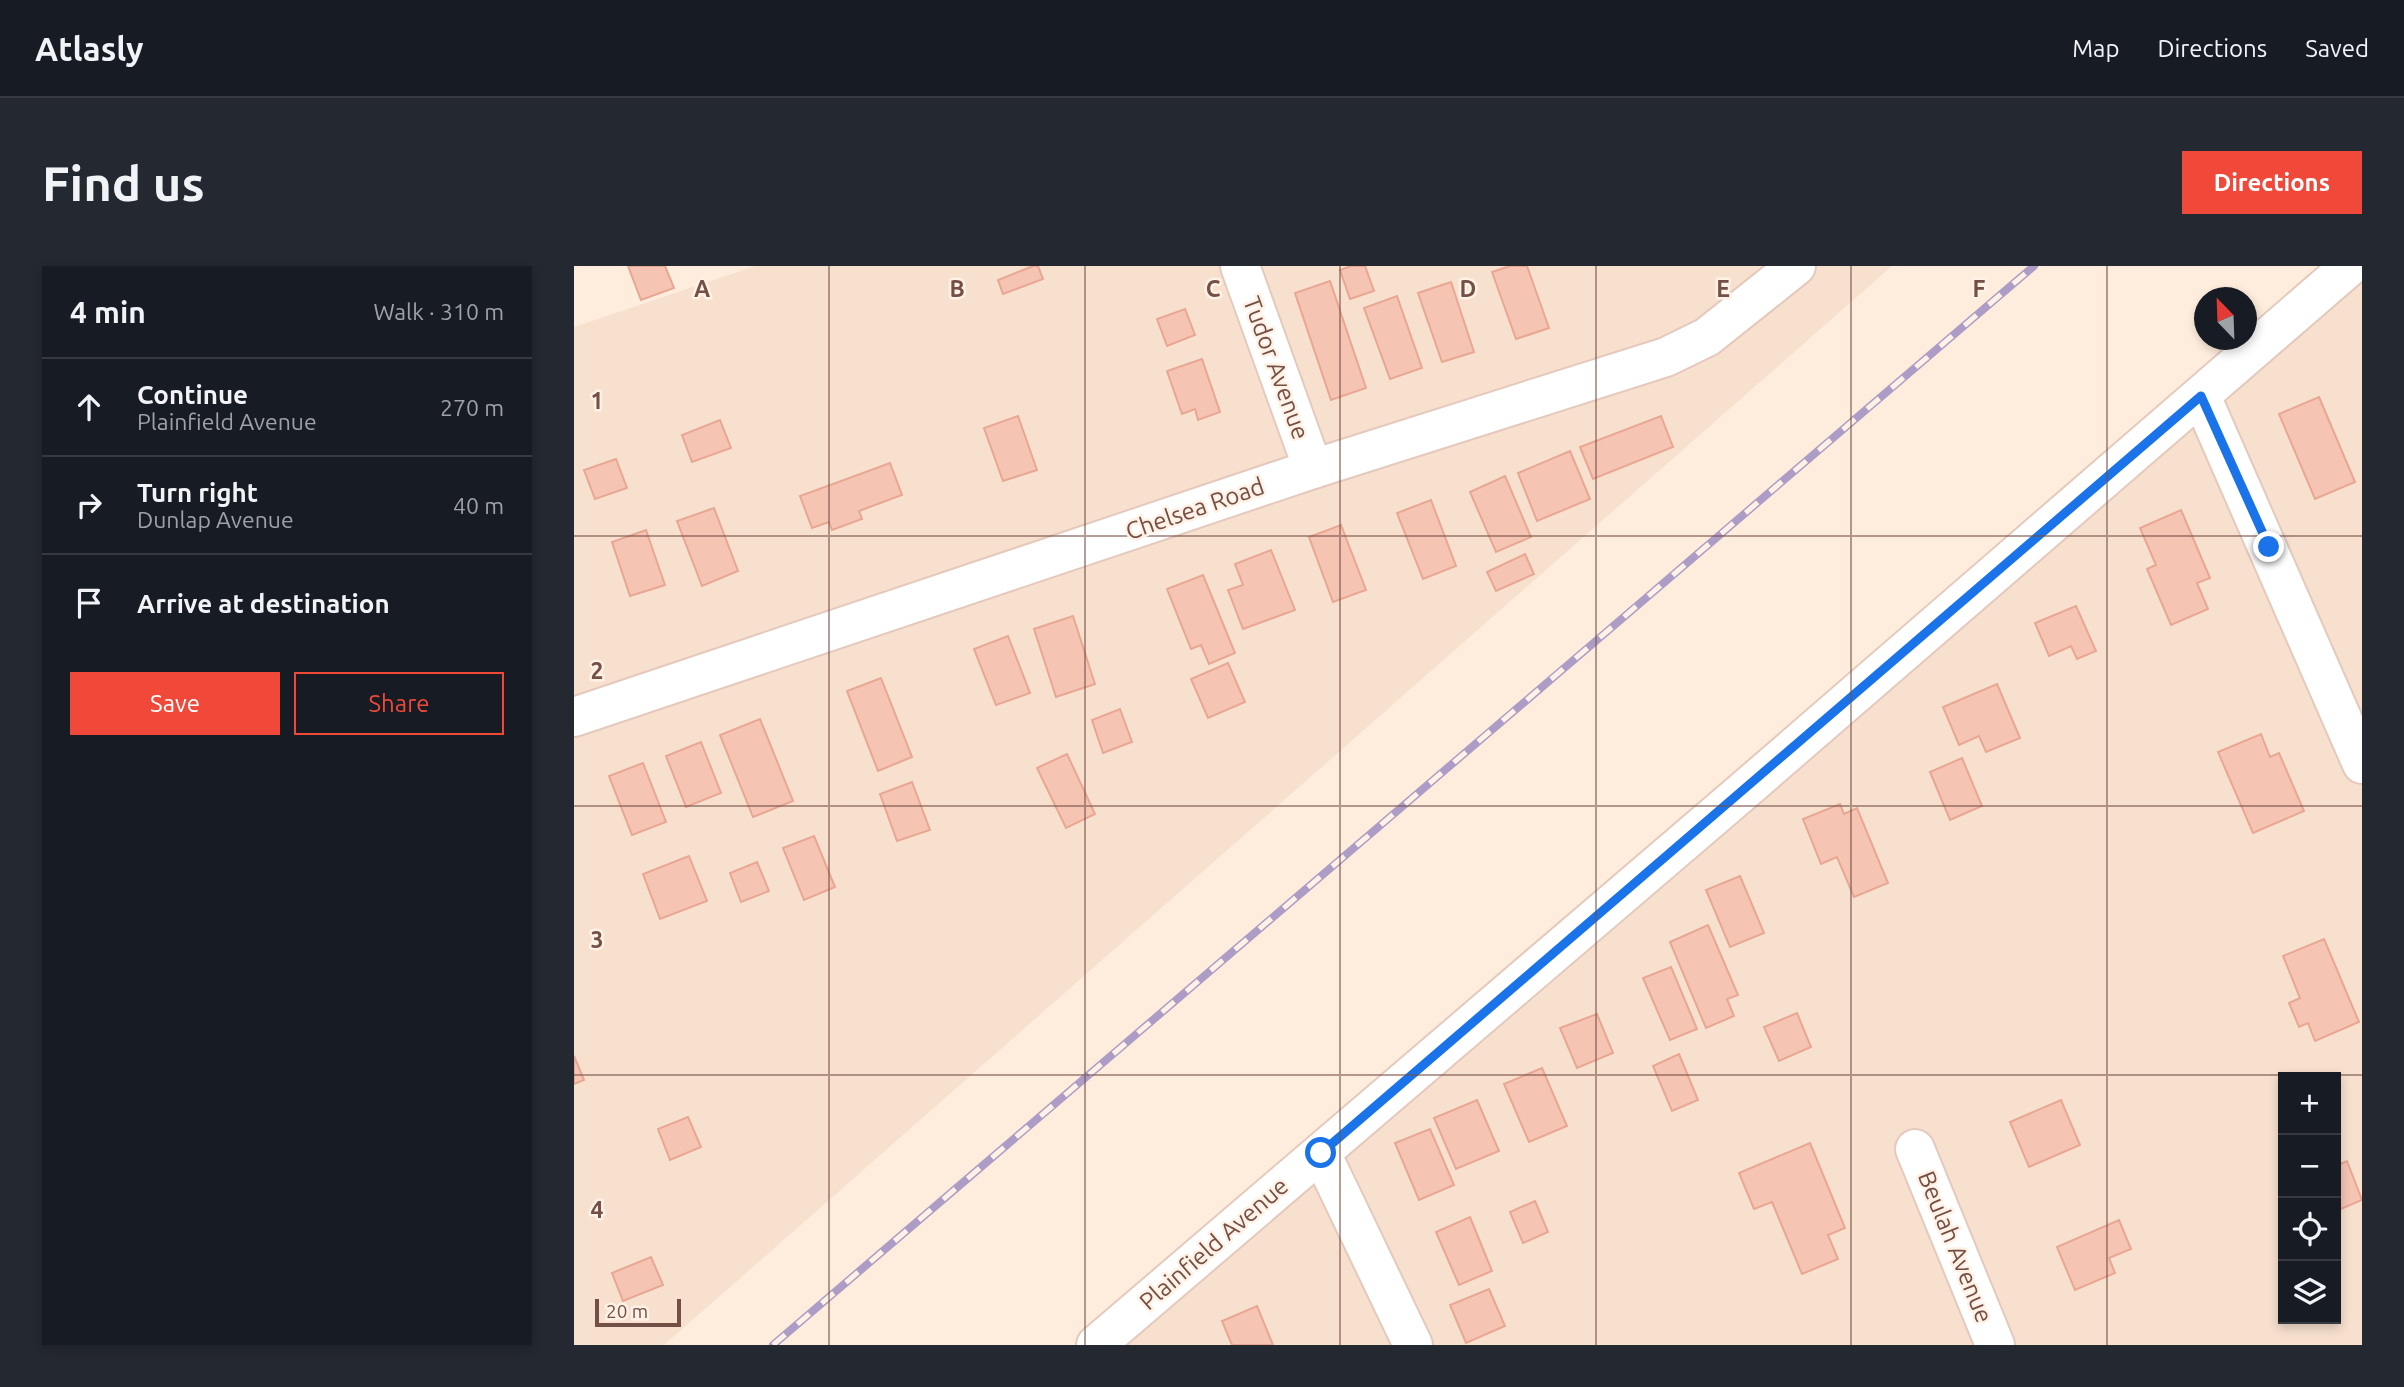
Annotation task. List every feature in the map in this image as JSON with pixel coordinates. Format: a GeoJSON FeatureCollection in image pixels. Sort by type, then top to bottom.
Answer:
{"type":"FeatureCollection","features":[{"type":"Feature","properties":{"kind":"street","name":"Tudor Avenue"},"geometry":{"type":"LineString","coordinates":[[1240,266],[1313,469]]}},
{"type":"Feature","properties":{"kind":"street","name":"Chelsea Road"},"geometry":{"type":"LineString","coordinates":[[574,717],[1313,469],[1666,357],[1707,337],[1796,266]]}},
{"type":"Feature","properties":{"kind":"street","name":"Plainfield Avenue"},"geometry":{"type":"LineString","coordinates":[[1096,1345],[2350,266]]}},
{"type":"Feature","properties":{"kind":"street"},"geometry":{"type":"LineString","coordinates":[[2201,396],[2362,764]]}},
{"type":"Feature","properties":{"kind":"street","name":"Beulah Avenue"},"geometry":{"type":"LineString","coordinates":[[1915,1149],[1995,1345]]}},
{"type":"Feature","properties":{"kind":"street"},"geometry":{"type":"LineString","coordinates":[[1321,1153],[1413,1345]]}},
{"type":"Feature","properties":{"kind":"shaded area"},"geometry":{"type":"Polygon","coordinates":[[[755,266],[1892,266],[664,1345],[574,1345],[574,327],[755,266]]]}},
{"type":"Feature","properties":{"kind":"shaded area"},"geometry":{"type":"Polygon","coordinates":[[[2362,273],[2362,1345],[1118,1345],[2362,273]]]}},
{"type":"Feature","properties":{"kind":"building"},"geometry":{"type":"Polygon","coordinates":[[[628,266],[665,266],[674,288],[641,300],[628,266]]]}},
{"type":"Feature","properties":{"kind":"building"},"geometry":{"type":"Polygon","coordinates":[[[1038,266],[1043,279],[1003,294],[998,280],[1038,266]]]}},
{"type":"Feature","properties":{"kind":"building"},"geometry":{"type":"Polygon","coordinates":[[[1351,266],[1365,266],[1374,291],[1350,299],[1340,270],[1351,266]]]}},
{"type":"Feature","properties":{"kind":"building"},"geometry":{"type":"Polygon","coordinates":[[[1510,266],[1527,266],[1549,328],[1516,339],[1492,272],[1510,266]]]}},
{"type":"Feature","properties":{"kind":"building"},"geometry":{"type":"Polygon","coordinates":[[[1330,281],[1366,388],[1331,400],[1295,293],[1330,281]]]}},
{"type":"Feature","properties":{"kind":"building"},"geometry":{"type":"Polygon","coordinates":[[[1451,282],[1474,352],[1442,362],[1418,293],[1451,282]]]}},
{"type":"Feature","properties":{"kind":"building"},"geometry":{"type":"Polygon","coordinates":[[[1397,296],[1422,368],[1390,379],[1364,308],[1397,296]]]}},
{"type":"Feature","properties":{"kind":"building"},"geometry":{"type":"Polygon","coordinates":[[[1185,309],[1195,335],[1167,346],[1157,319],[1185,309]]]}},
{"type":"Feature","properties":{"kind":"building"},"geometry":{"type":"Polygon","coordinates":[[[1202,359],[1220,412],[1198,420],[1195,409],[1182,414],[1167,371],[1202,359]]]}},
{"type":"Feature","properties":{"kind":"building"},"geometry":{"type":"Polygon","coordinates":[[[2319,397],[2355,482],[2315,499],[2279,414],[2319,397]]]}},
{"type":"Feature","properties":{"kind":"building"},"geometry":{"type":"Polygon","coordinates":[[[1018,416],[1037,470],[1003,481],[984,428],[1018,416]]]}},
{"type":"Feature","properties":{"kind":"building"},"geometry":{"type":"Polygon","coordinates":[[[1661,416],[1673,447],[1593,479],[1580,447],[1661,416]]]}},
{"type":"Feature","properties":{"kind":"building"},"geometry":{"type":"Polygon","coordinates":[[[720,420],[731,448],[692,462],[682,435],[720,420]]]}},
{"type":"Feature","properties":{"kind":"building"},"geometry":{"type":"Polygon","coordinates":[[[1570,451],[1590,499],[1537,521],[1518,473],[1570,451]]]}},
{"type":"Feature","properties":{"kind":"building"},"geometry":{"type":"Polygon","coordinates":[[[616,459],[627,488],[595,499],[584,470],[616,459]]]}},
{"type":"Feature","properties":{"kind":"building"},"geometry":{"type":"Polygon","coordinates":[[[890,463],[902,495],[859,511],[862,519],[832,530],[829,522],[812,528],[800,496],[890,463]]]}},
{"type":"Feature","properties":{"kind":"building"},"geometry":{"type":"Polygon","coordinates":[[[1505,476],[1531,537],[1496,552],[1470,492],[1505,476]]]}},
{"type":"Feature","properties":{"kind":"building"},"geometry":{"type":"Polygon","coordinates":[[[1431,500],[1456,566],[1423,579],[1397,513],[1431,500]]]}},
{"type":"Feature","properties":{"kind":"building"},"geometry":{"type":"Polygon","coordinates":[[[714,508],[738,571],[702,586],[677,521],[714,508]]]}},
{"type":"Feature","properties":{"kind":"building"},"geometry":{"type":"Polygon","coordinates":[[[2181,510],[2210,578],[2197,583],[2208,609],[2171,625],[2147,569],[2156,565],[2140,528],[2181,510]]]}},
{"type":"Feature","properties":{"kind":"building"},"geometry":{"type":"Polygon","coordinates":[[[1341,525],[1366,590],[1333,602],[1309,537],[1341,525]]]}},
{"type":"Feature","properties":{"kind":"building"},"geometry":{"type":"Polygon","coordinates":[[[646,530],[665,585],[630,596],[612,542],[646,530]]]}},
{"type":"Feature","properties":{"kind":"building"},"geometry":{"type":"Polygon","coordinates":[[[1271,550],[1295,610],[1243,629],[1228,590],[1243,585],[1235,564],[1271,550]]]}},
{"type":"Feature","properties":{"kind":"building"},"geometry":{"type":"Polygon","coordinates":[[[1525,554],[1534,574],[1496,591],[1487,572],[1525,554]]]}},
{"type":"Feature","properties":{"kind":"building"},"geometry":{"type":"Polygon","coordinates":[[[1203,575],[1235,653],[1209,664],[1201,645],[1191,649],[1167,589],[1203,575]]]}},
{"type":"Feature","properties":{"kind":"building"},"geometry":{"type":"Polygon","coordinates":[[[2076,606],[2096,651],[2077,659],[2071,646],[2049,656],[2035,623],[2076,606]]]}},
{"type":"Feature","properties":{"kind":"building"},"geometry":{"type":"Polygon","coordinates":[[[1073,616],[1095,684],[1056,697],[1034,629],[1073,616]]]}},
{"type":"Feature","properties":{"kind":"building"},"geometry":{"type":"Polygon","coordinates":[[[1008,636],[1030,693],[996,705],[974,649],[1008,636]]]}},
{"type":"Feature","properties":{"kind":"building"},"geometry":{"type":"Polygon","coordinates":[[[1228,663],[1245,702],[1208,718],[1191,679],[1228,663]]]}},
{"type":"Feature","properties":{"kind":"building"},"geometry":{"type":"Polygon","coordinates":[[[881,678],[912,757],[878,771],[847,691],[881,678]]]}},
{"type":"Feature","properties":{"kind":"building"},"geometry":{"type":"Polygon","coordinates":[[[1997,684],[2020,738],[1986,752],[1979,736],[1959,745],[1943,707],[1997,684]]]}},
{"type":"Feature","properties":{"kind":"building"},"geometry":{"type":"Polygon","coordinates":[[[1120,709],[1132,742],[1103,753],[1092,720],[1120,709]]]}},
{"type":"Feature","properties":{"kind":"building"},"geometry":{"type":"Polygon","coordinates":[[[760,719],[793,801],[753,817],[720,735],[760,719]]]}},
{"type":"Feature","properties":{"kind":"building"},"geometry":{"type":"Polygon","coordinates":[[[2261,734],[2270,757],[2279,753],[2304,811],[2253,833],[2218,752],[2261,734]]]}},
{"type":"Feature","properties":{"kind":"building"},"geometry":{"type":"Polygon","coordinates":[[[701,742],[721,793],[686,807],[666,756],[701,742]]]}},
{"type":"Feature","properties":{"kind":"building"},"geometry":{"type":"Polygon","coordinates":[[[1067,754],[1095,814],[1066,828],[1037,768],[1067,754]]]}},
{"type":"Feature","properties":{"kind":"building"},"geometry":{"type":"Polygon","coordinates":[[[1962,758],[1982,806],[1950,820],[1930,772],[1962,758]]]}},
{"type":"Feature","properties":{"kind":"building"},"geometry":{"type":"Polygon","coordinates":[[[643,763],[666,822],[632,835],[609,776],[643,763]]]}},
{"type":"Feature","properties":{"kind":"building"},"geometry":{"type":"Polygon","coordinates":[[[912,782],[930,830],[897,841],[880,794],[912,782]]]}},
{"type":"Feature","properties":{"kind":"building"},"geometry":{"type":"Polygon","coordinates":[[[1840,804],[1844,814],[1857,808],[1888,883],[1854,897],[1837,857],[1821,864],[1803,819],[1840,804]]]}},
{"type":"Feature","properties":{"kind":"building"},"geometry":{"type":"Polygon","coordinates":[[[814,836],[835,887],[804,900],[783,848],[814,836]]]}},
{"type":"Feature","properties":{"kind":"building"},"geometry":{"type":"Polygon","coordinates":[[[689,856],[707,901],[660,919],[643,874],[689,856]]]}},
{"type":"Feature","properties":{"kind":"building"},"geometry":{"type":"Polygon","coordinates":[[[757,862],[769,891],[741,902],[730,873],[757,862]]]}},
{"type":"Feature","properties":{"kind":"building"},"geometry":{"type":"Polygon","coordinates":[[[1740,876],[1764,933],[1730,947],[1706,890],[1740,876]]]}},
{"type":"Feature","properties":{"kind":"building"},"geometry":{"type":"Polygon","coordinates":[[[1708,925],[1738,995],[1727,999],[1734,1016],[1706,1028],[1670,942],[1708,925]]]}},
{"type":"Feature","properties":{"kind":"building"},"geometry":{"type":"Polygon","coordinates":[[[2324,939],[2359,1022],[2315,1041],[2308,1023],[2299,1027],[2289,1003],[2300,998],[2283,956],[2324,939]]]}},
{"type":"Feature","properties":{"kind":"building"},"geometry":{"type":"Polygon","coordinates":[[[1671,967],[1697,1029],[1670,1040],[1643,978],[1671,967]]]}},
{"type":"Feature","properties":{"kind":"building"},"geometry":{"type":"Polygon","coordinates":[[[1797,1013],[1811,1047],[1779,1061],[1764,1027],[1797,1013]]]}},
{"type":"Feature","properties":{"kind":"building"},"geometry":{"type":"Polygon","coordinates":[[[1597,1014],[1613,1053],[1577,1068],[1560,1028],[1597,1014]]]}},
{"type":"Feature","properties":{"kind":"building"},"geometry":{"type":"Polygon","coordinates":[[[1679,1054],[1698,1100],[1672,1111],[1653,1066],[1679,1054]]]}},
{"type":"Feature","properties":{"kind":"building"},"geometry":{"type":"Polygon","coordinates":[[[574,1056],[584,1080],[574,1084],[574,1056]]]}},
{"type":"Feature","properties":{"kind":"building"},"geometry":{"type":"Polygon","coordinates":[[[1542,1068],[1567,1126],[1529,1142],[1504,1084],[1542,1068]]]}},
{"type":"Feature","properties":{"kind":"building"},"geometry":{"type":"Polygon","coordinates":[[[1477,1100],[1499,1151],[1456,1169],[1434,1118],[1477,1100]]]}},
{"type":"Feature","properties":{"kind":"building"},"geometry":{"type":"Polygon","coordinates":[[[2061,1100],[2080,1145],[2029,1167],[2010,1122],[2061,1100]]]}},
{"type":"Feature","properties":{"kind":"building"},"geometry":{"type":"Polygon","coordinates":[[[688,1117],[701,1147],[670,1160],[658,1129],[688,1117]]]}},
{"type":"Feature","properties":{"kind":"building"},"geometry":{"type":"Polygon","coordinates":[[[1430,1129],[1454,1185],[1419,1200],[1395,1143],[1430,1129]]]}},
{"type":"Feature","properties":{"kind":"building"},"geometry":{"type":"Polygon","coordinates":[[[1810,1143],[1845,1228],[1828,1235],[1838,1259],[1802,1274],[1772,1202],[1754,1209],[1739,1173],[1810,1143]]]}},
{"type":"Feature","properties":{"kind":"building"},"geometry":{"type":"Polygon","coordinates":[[[2347,1161],[2362,1200],[2341,1209],[2341,1198],[2341,1164],[2347,1161]]]}},
{"type":"Feature","properties":{"kind":"building"},"geometry":{"type":"Polygon","coordinates":[[[1535,1201],[1548,1232],[1523,1243],[1510,1212],[1535,1201]]]}},
{"type":"Feature","properties":{"kind":"building"},"geometry":{"type":"Polygon","coordinates":[[[1470,1217],[1492,1271],[1459,1285],[1436,1232],[1470,1217]]]}},
{"type":"Feature","properties":{"kind":"building"},"geometry":{"type":"Polygon","coordinates":[[[2119,1220],[2131,1249],[2109,1258],[2115,1273],[2075,1290],[2057,1247],[2119,1220]]]}},
{"type":"Feature","properties":{"kind":"building"},"geometry":{"type":"Polygon","coordinates":[[[651,1257],[663,1285],[623,1301],[612,1273],[651,1257]]]}},
{"type":"Feature","properties":{"kind":"building"},"geometry":{"type":"Polygon","coordinates":[[[1489,1289],[1505,1326],[1466,1343],[1450,1305],[1489,1289]]]}},
{"type":"Feature","properties":{"kind":"building"},"geometry":{"type":"Polygon","coordinates":[[[1257,1306],[1273,1345],[1232,1345],[1222,1321],[1257,1306]]]}},
{"type":"Feature","properties":{"kind":"railway"},"geometry":{"type":"LineString","coordinates":[[773,1345],[2034,266]]}},
{"type":"Feature","properties":{"kind":"route"},"geometry":{"type":"LineString","coordinates":[[1321,1153],[2201,396],[2269,547]]}}]}
